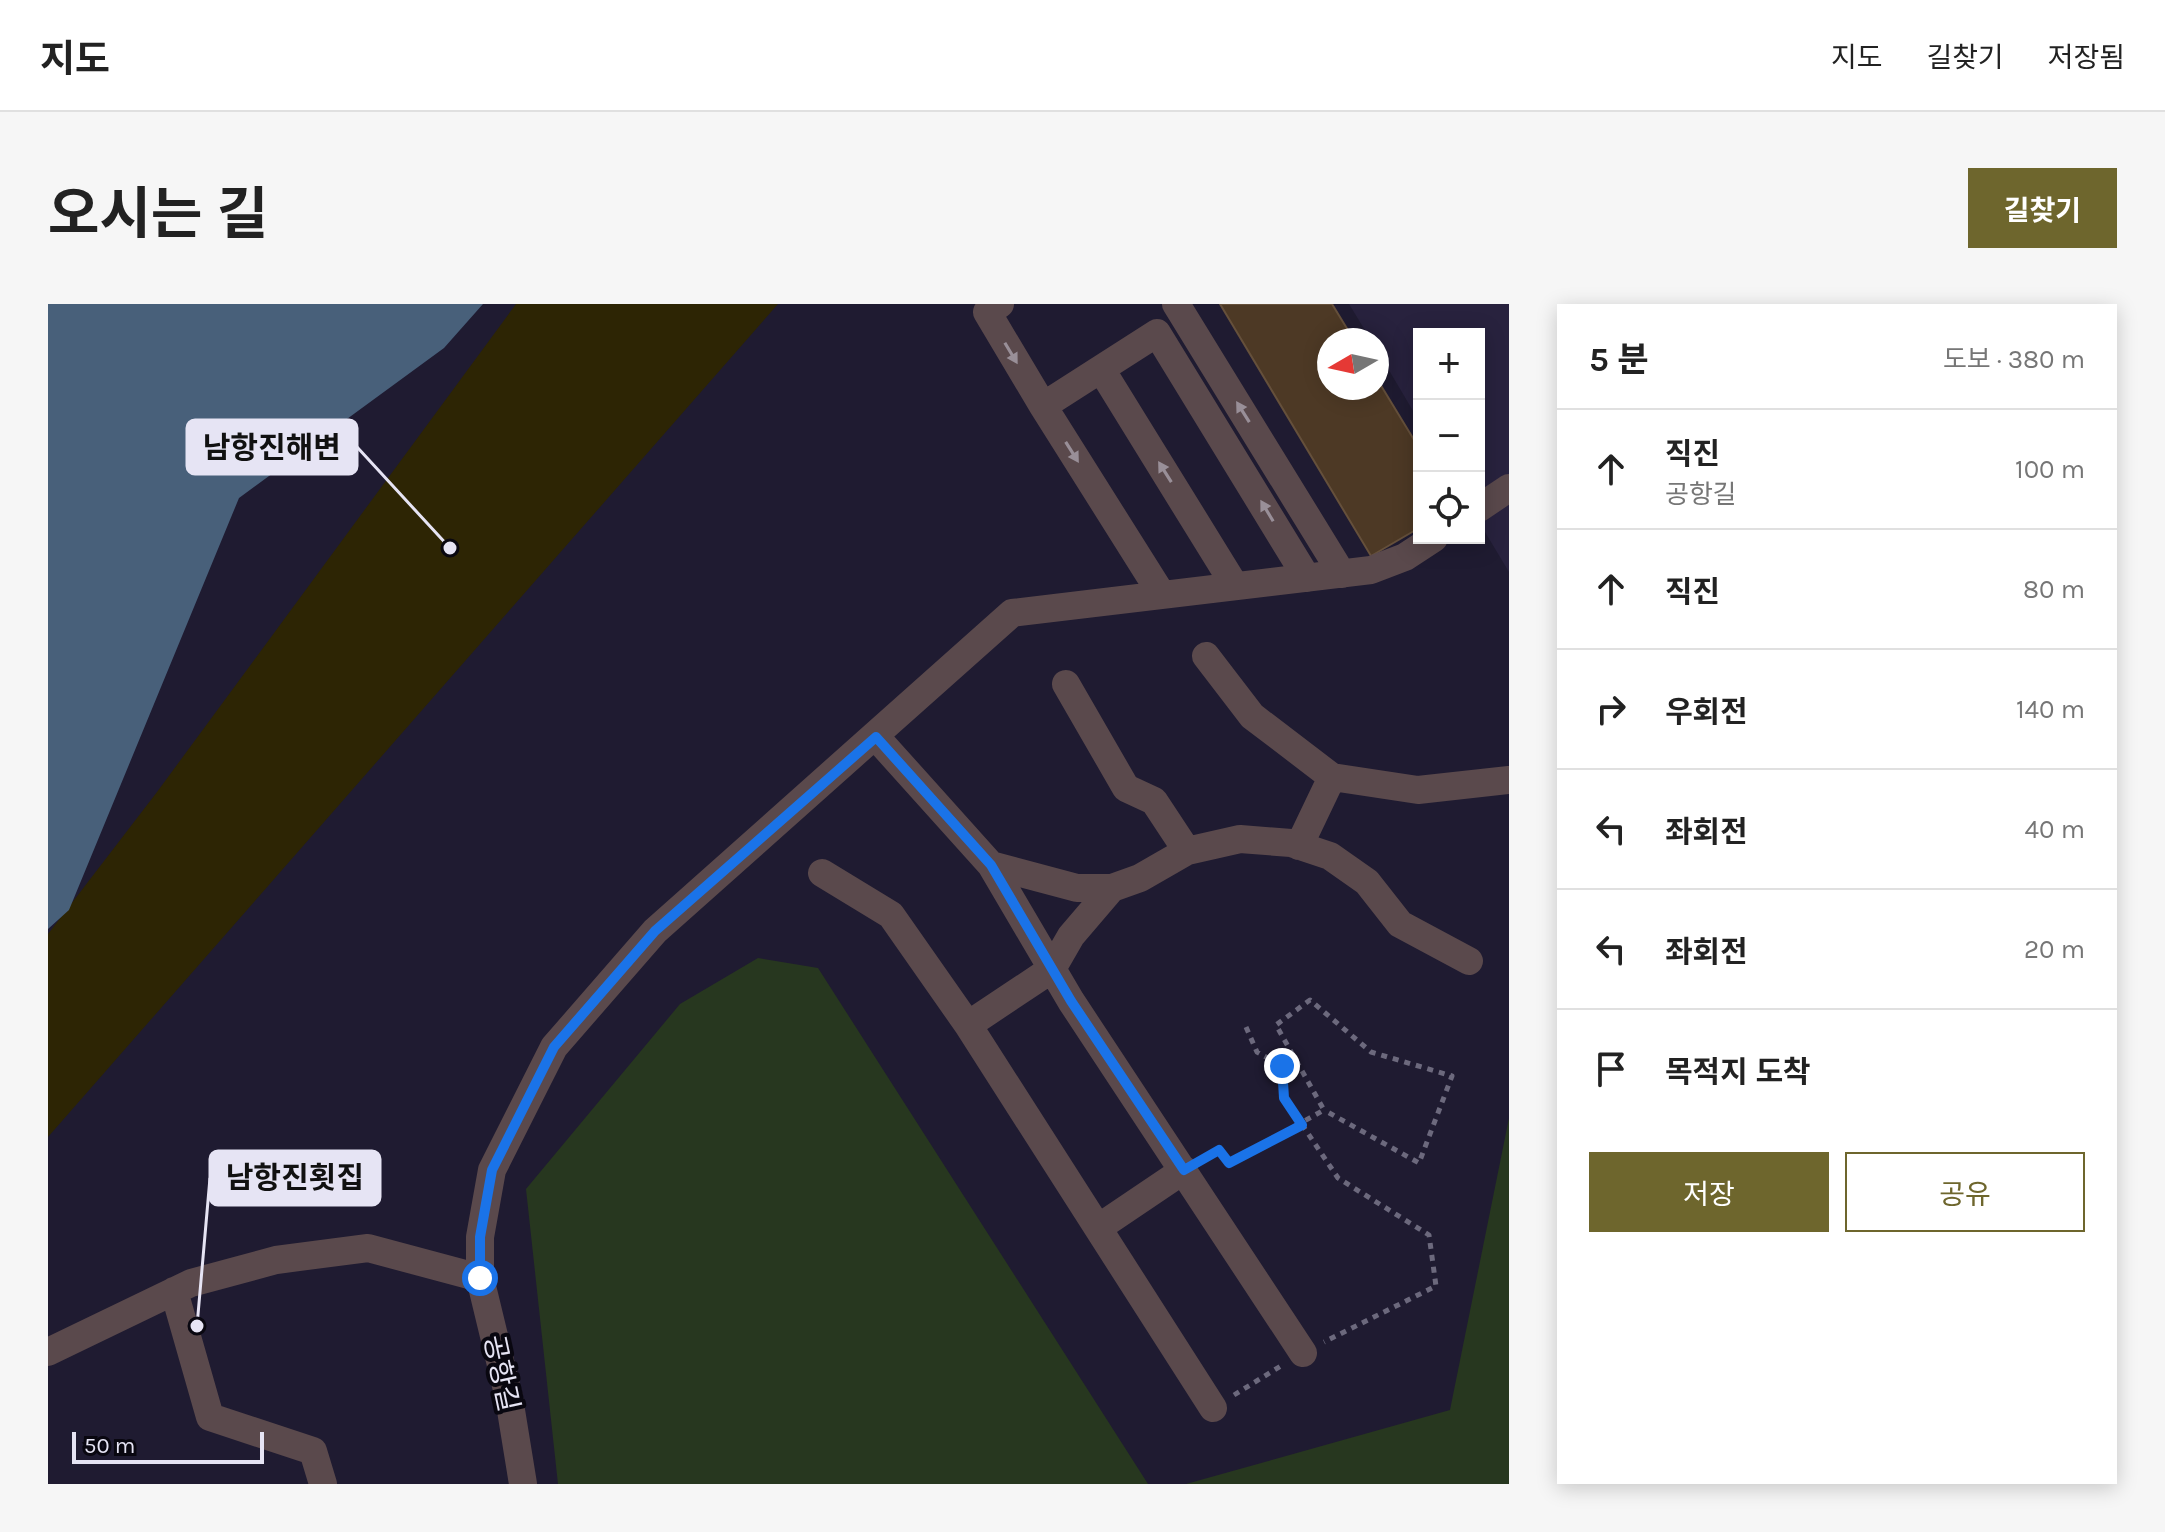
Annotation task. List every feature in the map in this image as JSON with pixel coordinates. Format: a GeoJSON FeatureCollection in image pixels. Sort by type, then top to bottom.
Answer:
{"type":"FeatureCollection","features":[{"type":"Feature","properties":{"kind":"street"},"geometry":{"type":"LineString","coordinates":[[1000,304],[987,312],[1162,595]]}},
{"type":"Feature","properties":{"kind":"street"},"geometry":{"type":"LineString","coordinates":[[1176,304],[1342,574]]}},
{"type":"Feature","properties":{"kind":"street"},"geometry":{"type":"LineString","coordinates":[[1043,406],[1157,333],[1307,578]]}},
{"type":"Feature","properties":{"kind":"street"},"geometry":{"type":"LineString","coordinates":[[1101,369],[1235,586]]}},
{"type":"Feature","properties":{"kind":"street"},"geometry":{"type":"LineString","coordinates":[[1485,504],[1509,488]]}},
{"type":"Feature","properties":{"kind":"street","name":"공항길"},"geometry":{"type":"LineString","coordinates":[[523,1484],[509,1398],[480,1278],[480,1237],[492,1170],[554,1047],[655,931],[1012,613],[1371,570],[1405,557],[1425,544]]}},
{"type":"Feature","properties":{"kind":"street"},"geometry":{"type":"LineString","coordinates":[[1206,656],[1252,716],[1332,777],[1418,790],[1509,780]]}},
{"type":"Feature","properties":{"kind":"street"},"geometry":{"type":"LineString","coordinates":[[1066,684],[1126,788],[1154,801],[1187,851]]}},
{"type":"Feature","properties":{"kind":"street"},"geometry":{"type":"LineString","coordinates":[[876,737],[991,865],[1052,969],[1303,1353]]}},
{"type":"Feature","properties":{"kind":"street"},"geometry":{"type":"LineString","coordinates":[[1299,846],[1332,777]]}},
{"type":"Feature","properties":{"kind":"street"},"geometry":{"type":"LineString","coordinates":[[991,865],[1077,888],[1112,888],[1140,878],[1187,851],[1240,839],[1299,846],[1330,856],[1367,882],[1400,924],[1469,961]]}},
{"type":"Feature","properties":{"kind":"street"},"geometry":{"type":"LineString","coordinates":[[822,873],[891,915],[968,1025],[1213,1408]]}},
{"type":"Feature","properties":{"kind":"street"},"geometry":{"type":"LineString","coordinates":[[968,1025],[1052,969],[1071,936],[1112,888]]}},
{"type":"Feature","properties":{"kind":"street"},"geometry":{"type":"LineString","coordinates":[[1098,1228],[1184,1170]]}},
{"type":"Feature","properties":{"kind":"street"},"geometry":{"type":"LineString","coordinates":[[48,1352],[191,1283],[276,1260],[368,1248],[480,1278]]}},
{"type":"Feature","properties":{"kind":"street"},"geometry":{"type":"LineString","coordinates":[[174,1291],[210,1417],[313,1451],[323,1484]]}},
{"type":"Feature","properties":{"kind":"path"},"geometry":{"type":"LineString","coordinates":[[1310,1000],[1371,1052],[1452,1076],[1419,1163],[1324,1110],[1276,1025],[1310,1000]]}},
{"type":"Feature","properties":{"kind":"path"},"geometry":{"type":"LineString","coordinates":[[1213,1408],[1303,1353],[1436,1286],[1429,1235],[1338,1178],[1284,1098],[1282,1066],[1257,1052],[1246,1027]]}},
{"type":"Feature","properties":{"kind":"path"},"geometry":{"type":"LineString","coordinates":[[1184,1170],[1219,1150],[1229,1163],[1324,1110]]}},
{"type":"Feature","properties":{"kind":"shaded area"},"geometry":{"type":"Polygon","coordinates":[[[1349,304],[1509,304],[1509,572],[1485,532],[1485,328],[1413,328],[1413,411],[1389,370],[1389,328],[1364,328],[1349,304]]]}},
{"type":"Feature","properties":{"kind":"green space"},"geometry":{"type":"Polygon","coordinates":[[[758,958],[818,968],[1148,1484],[558,1484],[526,1189],[680,1004],[758,958]]]}},
{"type":"Feature","properties":{"kind":"green space"},"geometry":{"type":"Polygon","coordinates":[[[1509,1118],[1509,1484],[1186,1484],[1450,1410],[1509,1118]]]}},
{"type":"Feature","properties":{"kind":"sand"},"geometry":{"type":"Polygon","coordinates":[[[516,304],[778,304],[48,1137],[48,934],[157,792],[516,304]]]}},
{"type":"Feature","properties":{"kind":"water"},"geometry":{"type":"Polygon","coordinates":[[[48,304],[483,304],[444,348],[239,498],[69,910],[48,929],[48,304]]]}},
{"type":"Feature","properties":{"kind":"building"},"geometry":{"type":"Polygon","coordinates":[[[1220,304],[1332,304],[1347,328],[1317,328],[1317,400],[1389,399],[1413,438],[1413,532],[1371,556],[1220,304]]]}},
{"type":"Feature","properties":{"kind":"place","name":"남항진해변"},"geometry":{"type":"Point","coordinates":[450,548]}},
{"type":"Feature","properties":{"kind":"place","name":"남항진횟집"},"geometry":{"type":"Point","coordinates":[197,1326]}},
{"type":"Feature","properties":{"kind":"route"},"geometry":{"type":"LineString","coordinates":[[480,1278],[480,1237],[492,1170],[554,1047],[655,931],[876,737],[991,865],[1071,1001],[1184,1170],[1219,1150],[1229,1163],[1302,1125],[1284,1098],[1282,1066]]}}]}
